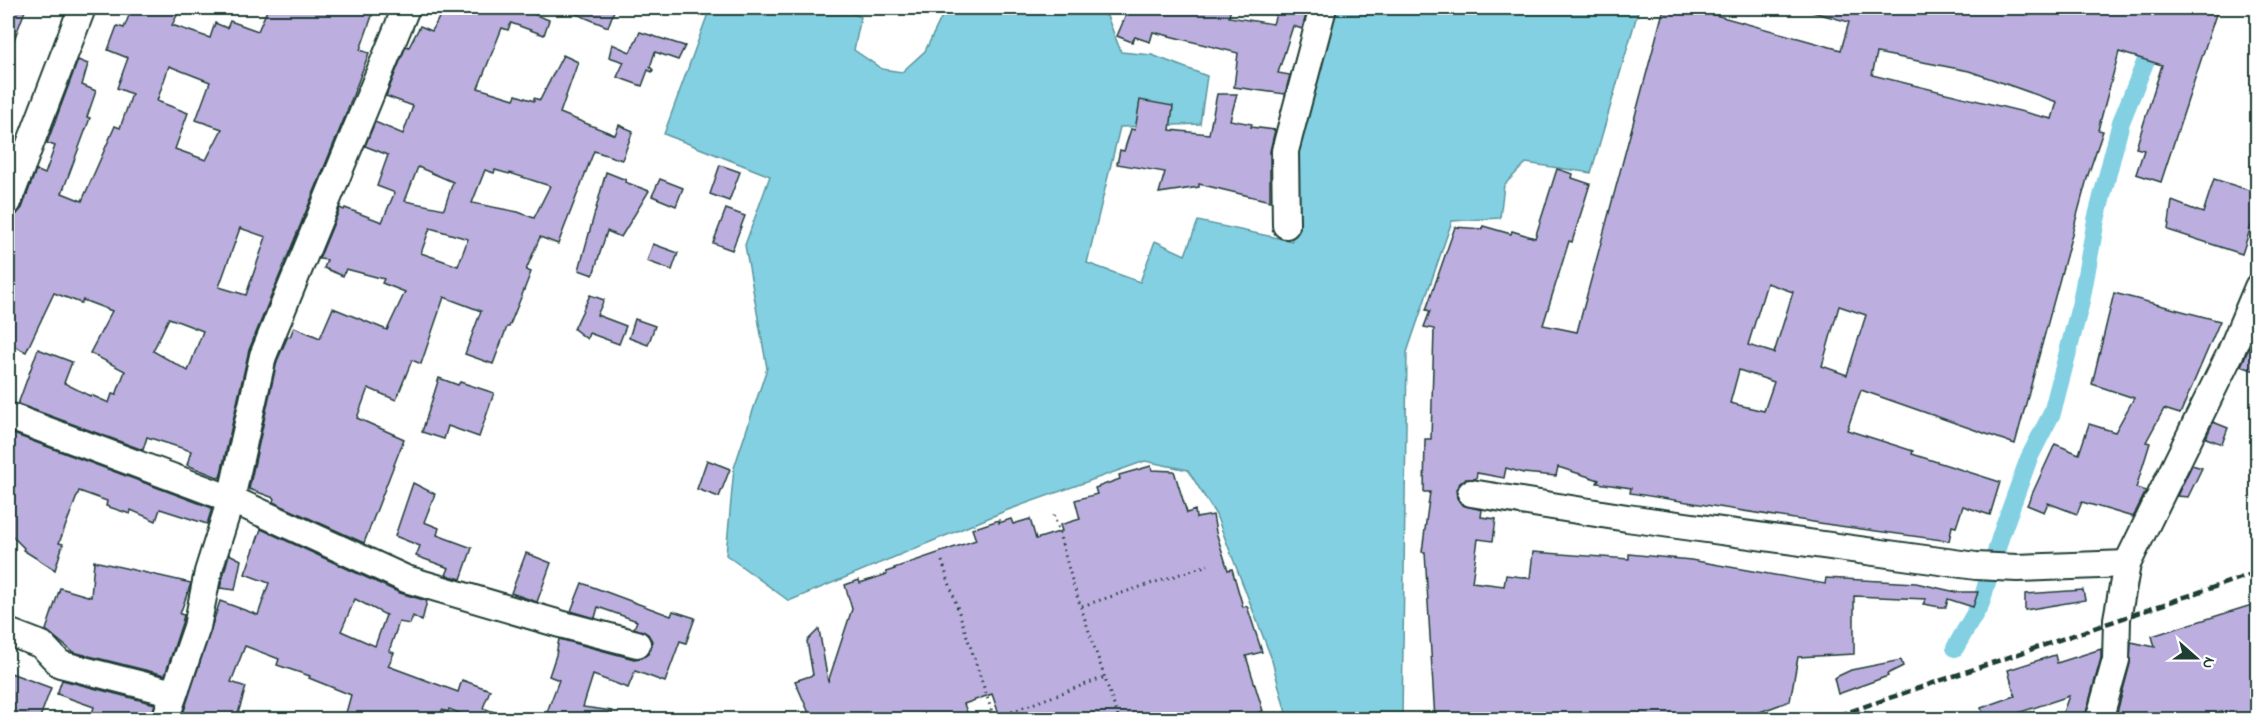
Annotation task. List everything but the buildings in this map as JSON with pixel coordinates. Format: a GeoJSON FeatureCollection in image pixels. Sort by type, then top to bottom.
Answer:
{"type":"FeatureCollection","features":[{"type":"Feature","properties":{"kind":"street"},"geometry":{"type":"LineString","coordinates":[[8,202],[82,8]]}},
{"type":"Feature","properties":{"kind":"street"},"geometry":{"type":"LineString","coordinates":[[165,720],[197,627],[208,572],[231,499],[262,356],[406,8]]}},
{"type":"Feature","properties":{"kind":"street"},"geometry":{"type":"LineString","coordinates":[[1286,225],[1285,151],[1323,8]]}},
{"type":"Feature","properties":{"kind":"street"},"geometry":{"type":"LineString","coordinates":[[2099,720],[2116,660],[2117,620],[2127,564],[2230,354],[2258,287]]}},
{"type":"Feature","properties":{"kind":"street"},"geometry":{"type":"LineString","coordinates":[[8,416],[231,499],[406,579],[637,644]]}},
{"type":"Feature","properties":{"kind":"street"},"geometry":{"type":"LineString","coordinates":[[1471,493],[1627,518],[1976,566],[2017,568],[2127,564]]}},
{"type":"Feature","properties":{"kind":"street"},"geometry":{"type":"LineString","coordinates":[[8,632],[42,645],[60,664],[174,693]]}},
{"type":"Feature","properties":{"kind":"path"},"geometry":{"type":"LineString","coordinates":[[1054,515],[1073,584],[1119,720]]}},
{"type":"Feature","properties":{"kind":"path"},"geometry":{"type":"LineString","coordinates":[[942,561],[994,718]]}},
{"type":"Feature","properties":{"kind":"path"},"geometry":{"type":"LineString","coordinates":[[1082,606],[1208,566]]}},
{"type":"Feature","properties":{"kind":"path"},"geometry":{"type":"LineString","coordinates":[[989,720],[1105,677]]}},
{"type":"Feature","properties":{"kind":"water"},"geometry":{"type":"Polygon","coordinates":[[[710,8],[840,8],[861,17],[854,50],[882,69],[902,72],[925,51],[946,8],[1086,8],[1107,16],[1121,52],[1152,55],[1207,76],[1200,124],[1120,127],[1087,263],[1140,282],[1155,241],[1185,255],[1198,221],[1292,241],[1296,130],[1335,8],[1639,8],[1591,173],[1526,163],[1504,185],[1500,218],[1452,221],[1407,352],[1402,719],[1286,719],[1271,657],[1216,515],[1188,470],[1145,461],[1005,511],[789,601],[726,555],[734,468],[767,368],[745,245],[770,176],[664,134],[710,8]]]}},
{"type":"Feature","properties":{"kind":"waterway"},"geometry":{"type":"LineString","coordinates":[[1955,648],[1981,603],[2001,535],[2029,458],[2052,413],[2081,302],[2096,220],[2121,122],[2167,8]]}},
{"type":"Feature","properties":{"kind":"railway"},"geometry":{"type":"LineString","coordinates":[[1825,720],[2258,572]]}}]}
